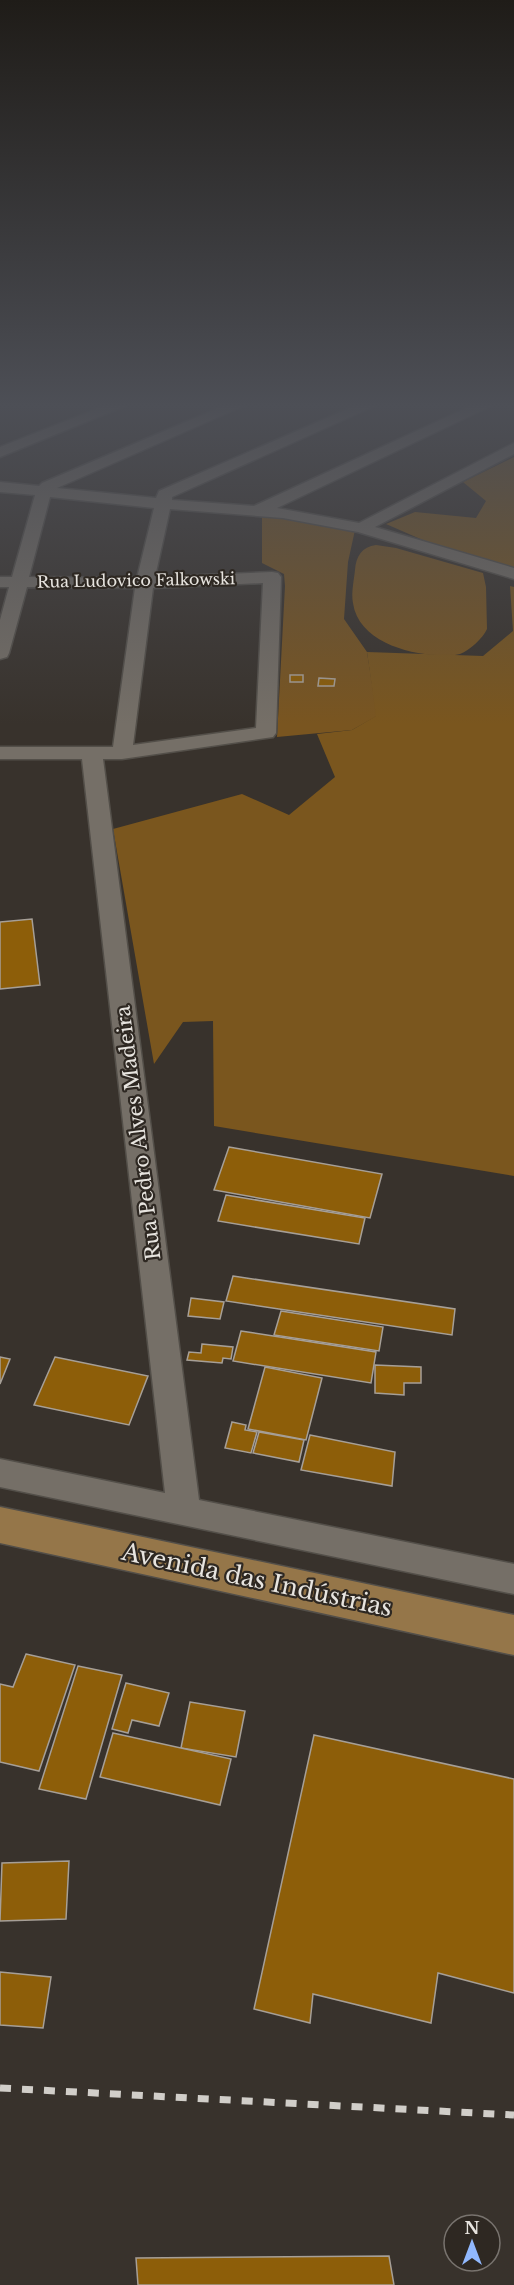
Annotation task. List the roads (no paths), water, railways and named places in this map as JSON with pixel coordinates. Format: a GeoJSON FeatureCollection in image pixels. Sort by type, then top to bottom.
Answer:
{"type":"FeatureCollection","features":[{"type":"Feature","properties":{"kind":"main road","name":"Avenida das Indústrias"},"geometry":{"type":"LineString","coordinates":[[0,1525],[514,1635]]}},
{"type":"Feature","properties":{"kind":"street"},"geometry":{"type":"LineString","coordinates":[[0,653],[38,511]]}},
{"type":"Feature","properties":{"kind":"street"},"geometry":{"type":"LineString","coordinates":[[0,753],[122,753],[145,584],[162,511]]}},
{"type":"Feature","properties":{"kind":"street"},"geometry":{"type":"LineString","coordinates":[[240,511],[284,513],[361,528],[514,574]]}},
{"type":"Feature","properties":{"kind":"street"},"geometry":{"type":"LineString","coordinates":[[361,528],[394,511]]}},
{"type":"Feature","properties":{"kind":"street","name":"Rua Ludovico Falkowski"},"geometry":{"type":"LineString","coordinates":[[0,582],[145,584],[272,576],[266,733],[122,753]]}},
{"type":"Feature","properties":{"kind":"street","name":"Rua Pedro Alves Madeira"},"geometry":{"type":"LineString","coordinates":[[92,754],[184,1511]]}},
{"type":"Feature","properties":{"kind":"street"},"geometry":{"type":"LineString","coordinates":[[0,1473],[514,1579]]}},
{"type":"Feature","properties":{"kind":"railway"},"geometry":{"type":"LineString","coordinates":[[0,2088],[514,2115]]}}]}
